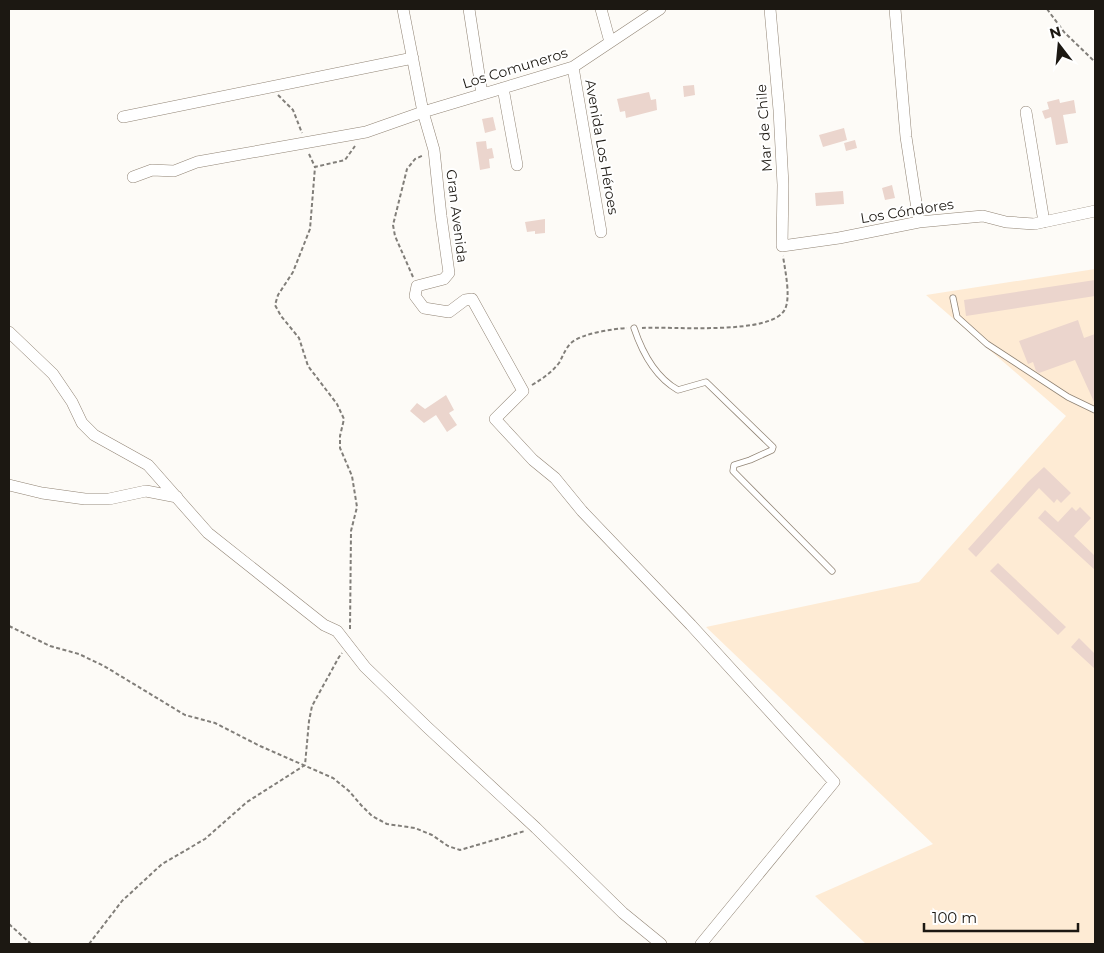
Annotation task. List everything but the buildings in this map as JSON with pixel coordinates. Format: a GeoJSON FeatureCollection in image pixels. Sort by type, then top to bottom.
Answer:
{"type":"FeatureCollection","features":[{"type":"Feature","properties":{"kind":"street","name":"Gran Avenida"},"geometry":{"type":"LineString","coordinates":[[403,9],[423,112],[434,150],[449,273],[444,279],[418,286]]}},
{"type":"Feature","properties":{"kind":"street"},"geometry":{"type":"LineString","coordinates":[[469,9],[482,94]]}},
{"type":"Feature","properties":{"kind":"street"},"geometry":{"type":"LineString","coordinates":[[601,9],[610,42]]}},
{"type":"Feature","properties":{"kind":"street","name":"Los Comuneros"},"geometry":{"type":"LineString","coordinates":[[133,177],[152,170],[174,171],[197,162],[366,132],[423,112],[573,67],[660,9]]}},
{"type":"Feature","properties":{"kind":"street","name":"Mar de Chile"},"geometry":{"type":"LineString","coordinates":[[770,9],[780,119],[783,184],[782,246]]}},
{"type":"Feature","properties":{"kind":"street"},"geometry":{"type":"LineString","coordinates":[[895,9],[906,137],[919,222]]}},
{"type":"Feature","properties":{"kind":"street"},"geometry":{"type":"LineString","coordinates":[[123,117],[413,58]]}},
{"type":"Feature","properties":{"kind":"street","name":"Avenida Los Héroes"},"geometry":{"type":"LineString","coordinates":[[573,67],[601,232]]}},
{"type":"Feature","properties":{"kind":"street"},"geometry":{"type":"LineString","coordinates":[[503,88],[517,166]]}},
{"type":"Feature","properties":{"kind":"street"},"geometry":{"type":"LineString","coordinates":[[1026,112],[1044,222]]}},
{"type":"Feature","properties":{"kind":"street","name":"Los Cóndores"},"geometry":{"type":"LineString","coordinates":[[782,246],[839,238],[919,222],[983,216],[1006,222],[1034,224],[1095,211]]}},
{"type":"Feature","properties":{"kind":"street"},"geometry":{"type":"LineString","coordinates":[[418,286],[415,296],[424,308],[449,312],[466,300],[472,299],[523,391],[495,419],[533,460],[555,478],[582,510],[834,782],[701,944]]}},
{"type":"Feature","properties":{"kind":"street"},"geometry":{"type":"LineString","coordinates":[[9,332],[53,374],[72,402],[82,423],[94,435],[148,465],[208,533],[324,626],[337,631],[366,667],[427,727],[623,912],[661,944]]}},
{"type":"Feature","properties":{"kind":"street"},"geometry":{"type":"LineString","coordinates":[[9,485],[42,493],[85,499],[110,499],[146,491],[177,497]]}},
{"type":"Feature","properties":{"kind":"lane"},"geometry":{"type":"LineString","coordinates":[[953,298],[957,317],[987,344],[1068,397],[1095,410]]}},
{"type":"Feature","properties":{"kind":"lane"},"geometry":{"type":"LineString","coordinates":[[634,328],[650,365],[672,386],[678,390],[706,382],[773,447],[772,450],[734,465],[733,471],[832,571]]}},
{"type":"Feature","properties":{"kind":"path"},"geometry":{"type":"LineString","coordinates":[[1047,9],[1064,32],[1095,62]]}},
{"type":"Feature","properties":{"kind":"path"},"geometry":{"type":"LineString","coordinates":[[266,88],[276,94],[293,110],[302,129],[304,142],[315,168],[310,229],[293,272],[278,295],[275,305],[281,316],[299,338],[308,366],[337,404],[344,419],[340,436],[340,448],[352,476],[357,507],[351,531],[349,648],[339,656],[312,706],[305,765]]}},
{"type":"Feature","properties":{"kind":"path"},"geometry":{"type":"LineString","coordinates":[[315,168],[344,160],[355,146]]}},
{"type":"Feature","properties":{"kind":"path"},"geometry":{"type":"LineString","coordinates":[[418,286],[395,236],[392,225],[407,169],[415,159],[434,150]]}},
{"type":"Feature","properties":{"kind":"path"},"geometry":{"type":"LineString","coordinates":[[523,391],[550,374],[560,361],[567,346],[573,341],[610,330],[634,328],[730,328],[777,319],[784,312],[787,302],[782,246]]}},
{"type":"Feature","properties":{"kind":"path"},"geometry":{"type":"LineString","coordinates":[[9,626],[50,646],[79,654],[104,666],[185,715],[215,723],[260,746],[332,778],[344,787],[372,816],[387,824],[414,828],[432,835],[448,846],[460,850],[536,828]]}},
{"type":"Feature","properties":{"kind":"path"},"geometry":{"type":"LineString","coordinates":[[89,944],[122,900],[162,864],[205,839],[247,802],[305,765]]}},
{"type":"Feature","properties":{"kind":"path"},"geometry":{"type":"LineString","coordinates":[[9,924],[31,944]]}},
{"type":"Feature","properties":{"kind":"shaded area"},"geometry":{"type":"Polygon","coordinates":[[[1095,269],[1095,944],[866,944],[815,896],[933,844],[706,627],[919,582],[1066,416],[926,295],[1095,269]]]}}]}
